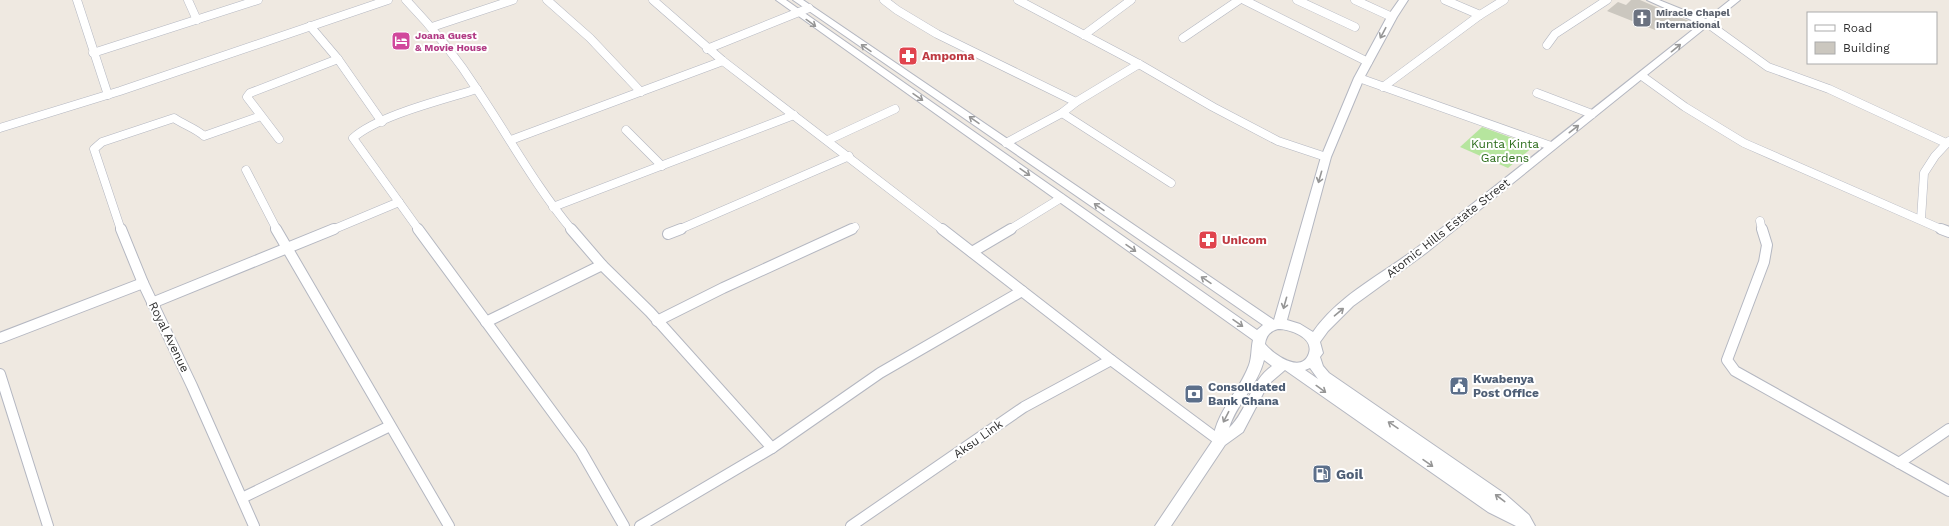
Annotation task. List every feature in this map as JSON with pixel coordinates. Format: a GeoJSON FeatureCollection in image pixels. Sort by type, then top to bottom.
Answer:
{"type":"FeatureCollection","features":[{"type":"Feature","properties":{"kind":"main road"},"geometry":{"type":"LineString","coordinates":[[780,0],[803,10],[1006,143],[1276,325]]}},
{"type":"Feature","properties":{"kind":"main road"},"geometry":{"type":"LineString","coordinates":[[797,0],[803,10],[1259,341],[1269,358],[1286,366],[1493,507],[1529,525]]}},
{"type":"Feature","properties":{"kind":"main road"},"geometry":{"type":"LineString","coordinates":[[1276,325],[1326,157],[1359,78],[1392,17],[1404,0]]}},
{"type":"Feature","properties":{"kind":"main road"},"geometry":{"type":"LineString","coordinates":[[1651,0],[1707,23]]}},
{"type":"Feature","properties":{"kind":"main road","name":"Atomic Hills Estate Street"},"geometry":{"type":"LineString","coordinates":[[1314,341],[1327,322],[1348,304],[1412,258],[1490,197],[1551,146],[1642,76],[1736,0]]}},
{"type":"Feature","properties":{"kind":"main road"},"geometry":{"type":"LineString","coordinates":[[1220,441],[1224,420],[1256,365],[1259,341],[1264,331],[1276,325],[1287,325],[1299,329],[1314,341],[1316,353],[1314,358],[1317,368],[1324,377],[1500,498],[1517,512],[1529,525]]}},
{"type":"Feature","properties":{"kind":"main road"},"geometry":{"type":"LineString","coordinates":[[1163,526],[1220,441],[1232,434],[1238,428],[1256,392],[1271,374],[1286,366],[1304,365],[1314,358]]}},
{"type":"Feature","properties":{"kind":"street"},"geometry":{"type":"LineString","coordinates":[[77,0],[93,53],[108,95]]}},
{"type":"Feature","properties":{"kind":"street"},"geometry":{"type":"LineString","coordinates":[[190,0],[197,20]]}},
{"type":"Feature","properties":{"kind":"street"},"geometry":{"type":"LineString","coordinates":[[93,53],[258,0]]}},
{"type":"Feature","properties":{"kind":"street"},"geometry":{"type":"LineString","coordinates":[[0,128],[108,95],[388,0]]}},
{"type":"Feature","properties":{"kind":"street"},"geometry":{"type":"LineString","coordinates":[[406,0],[432,27],[477,89],[553,207],[602,265],[657,321],[772,448]]}},
{"type":"Feature","properties":{"kind":"street"},"geometry":{"type":"LineString","coordinates":[[432,27],[512,0]]}},
{"type":"Feature","properties":{"kind":"street"},"geometry":{"type":"LineString","coordinates":[[547,0],[590,38],[641,92]]}},
{"type":"Feature","properties":{"kind":"street"},"geometry":{"type":"LineString","coordinates":[[653,0],[723,61],[849,156],[1111,360],[1220,441]]}},
{"type":"Feature","properties":{"kind":"street"},"geometry":{"type":"LineString","coordinates":[[884,0],[897,10],[937,34],[1076,102]]}},
{"type":"Feature","properties":{"kind":"street"},"geometry":{"type":"LineString","coordinates":[[1019,0],[1139,64],[1213,107],[1278,141],[1326,157]]}},
{"type":"Feature","properties":{"kind":"street"},"geometry":{"type":"LineString","coordinates":[[1084,35],[1131,0]]}},
{"type":"Feature","properties":{"kind":"street"},"geometry":{"type":"LineString","coordinates":[[1183,38],[1238,0]]}},
{"type":"Feature","properties":{"kind":"street"},"geometry":{"type":"LineString","coordinates":[[1244,0],[1368,62]]}},
{"type":"Feature","properties":{"kind":"street"},"geometry":{"type":"LineString","coordinates":[[1297,0],[1355,27]]}},
{"type":"Feature","properties":{"kind":"street"},"geometry":{"type":"LineString","coordinates":[[1356,0],[1392,17]]}},
{"type":"Feature","properties":{"kind":"street"},"geometry":{"type":"LineString","coordinates":[[1445,0],[1480,15]]}},
{"type":"Feature","properties":{"kind":"street"},"geometry":{"type":"LineString","coordinates":[[1383,87],[1480,15],[1504,0]]}},
{"type":"Feature","properties":{"kind":"street"},"geometry":{"type":"LineString","coordinates":[[1547,45],[1555,34],[1606,0]]}},
{"type":"Feature","properties":{"kind":"street"},"geometry":{"type":"LineString","coordinates":[[707,48],[803,10]]}},
{"type":"Feature","properties":{"kind":"street"},"geometry":{"type":"LineString","coordinates":[[1707,23],[1768,66],[1829,89],[1948,142],[1924,172],[1921,219]]}},
{"type":"Feature","properties":{"kind":"street"},"geometry":{"type":"LineString","coordinates":[[310,26],[338,59],[382,122]]}},
{"type":"Feature","properties":{"kind":"street"},"geometry":{"type":"LineString","coordinates":[[280,139],[247,97],[250,93],[338,59]]}},
{"type":"Feature","properties":{"kind":"street"},"geometry":{"type":"LineString","coordinates":[[511,140],[723,61]]}},
{"type":"Feature","properties":{"kind":"street"},"geometry":{"type":"LineString","coordinates":[[1006,143],[1062,113],[1076,102],[1139,64]]}},
{"type":"Feature","properties":{"kind":"street"},"geometry":{"type":"LineString","coordinates":[[1642,76],[1685,107],[1744,143],[1814,175],[1949,232]]}},
{"type":"Feature","properties":{"kind":"street"},"geometry":{"type":"LineString","coordinates":[[1359,78],[1551,146]]}},
{"type":"Feature","properties":{"kind":"street"},"geometry":{"type":"LineString","coordinates":[[477,89],[382,122],[361,131],[353,138],[581,451],[624,526]]}},
{"type":"Feature","properties":{"kind":"street"},"geometry":{"type":"LineString","coordinates":[[1537,93],[1592,114]]}},
{"type":"Feature","properties":{"kind":"street"},"geometry":{"type":"LineString","coordinates":[[828,140],[896,109]]}},
{"type":"Feature","properties":{"kind":"street"},"geometry":{"type":"LineString","coordinates":[[1062,113],[1171,183]]}},
{"type":"Feature","properties":{"kind":"street"},"geometry":{"type":"LineString","coordinates":[[553,207],[794,114]]}},
{"type":"Feature","properties":{"kind":"street","name":"Royal Avenue"},"geometry":{"type":"LineString","coordinates":[[254,526],[192,386],[143,283],[123,234],[94,149],[97,145],[174,118],[186,126],[195,128],[204,136],[261,116]]}},
{"type":"Feature","properties":{"kind":"street"},"geometry":{"type":"LineString","coordinates":[[626,130],[662,166]]}},
{"type":"Feature","properties":{"kind":"street"},"geometry":{"type":"LineString","coordinates":[[668,234],[849,156]]}},
{"type":"Feature","properties":{"kind":"street"},"geometry":{"type":"LineString","coordinates":[[246,170],[287,249],[449,526]]}},
{"type":"Feature","properties":{"kind":"street"},"geometry":{"type":"LineString","coordinates":[[972,252],[1061,198]]}},
{"type":"Feature","properties":{"kind":"street"},"geometry":{"type":"LineString","coordinates":[[152,303],[399,202]]}},
{"type":"Feature","properties":{"kind":"street"},"geometry":{"type":"LineString","coordinates":[[1760,221],[1767,245],[1764,262],[1727,360],[1729,365],[1735,371],[1949,492]]}},
{"type":"Feature","properties":{"kind":"street"},"geometry":{"type":"LineString","coordinates":[[657,321],[723,288],[855,227]]}},
{"type":"Feature","properties":{"kind":"street"},"geometry":{"type":"LineString","coordinates":[[486,322],[602,265]]}},
{"type":"Feature","properties":{"kind":"street"},"geometry":{"type":"LineString","coordinates":[[0,338],[143,283]]}},
{"type":"Feature","properties":{"kind":"street"},"geometry":{"type":"LineString","coordinates":[[640,526],[772,448],[880,372],[972,322],[1022,290]]}},
{"type":"Feature","properties":{"kind":"street","name":"Aksu Link"},"geometry":{"type":"LineString","coordinates":[[851,526],[1024,407],[1049,392],[1111,360]]}},
{"type":"Feature","properties":{"kind":"street"},"geometry":{"type":"LineString","coordinates":[[0,374],[48,526]]}},
{"type":"Feature","properties":{"kind":"street"},"geometry":{"type":"LineString","coordinates":[[242,498],[390,426]]}},
{"type":"Feature","properties":{"kind":"street"},"geometry":{"type":"LineString","coordinates":[[1899,463],[1949,429]]}},
{"type":"Feature","properties":{"kind":"green space","name":"Kunta Kinta Gardens"},"geometry":{"type":"Polygon","coordinates":[[[1482,127],[1534,146],[1508,168],[1460,147],[1482,127]]]}},
{"type":"Feature","properties":{"kind":"building"},"geometry":{"type":"Polygon","coordinates":[[[1631,0],[1640,0],[1689,21],[1677,25],[1667,21],[1655,30],[1607,11],[1618,2],[1626,5],[1631,0]]]}},
{"type":"Feature","properties":{"kind":"place","name":"Miracle Chapel International"},"geometry":{"type":"Point","coordinates":[1642,18]}},
{"type":"Feature","properties":{"kind":"place","name":"Joana Guest & Movie House"},"geometry":{"type":"Point","coordinates":[401,41]}},
{"type":"Feature","properties":{"kind":"place","name":"Ampoma"},"geometry":{"type":"Point","coordinates":[908,56]}},
{"type":"Feature","properties":{"kind":"place","name":"Unicom"},"geometry":{"type":"Point","coordinates":[1208,240]}},
{"type":"Feature","properties":{"kind":"place","name":"Kwabenya Post Office"},"geometry":{"type":"Point","coordinates":[1459,386]}},
{"type":"Feature","properties":{"kind":"place","name":"Consolidated Bank Ghana"},"geometry":{"type":"Point","coordinates":[1194,394]}},
{"type":"Feature","properties":{"kind":"place","name":"Goil"},"geometry":{"type":"Point","coordinates":[1322,474]}}]}
